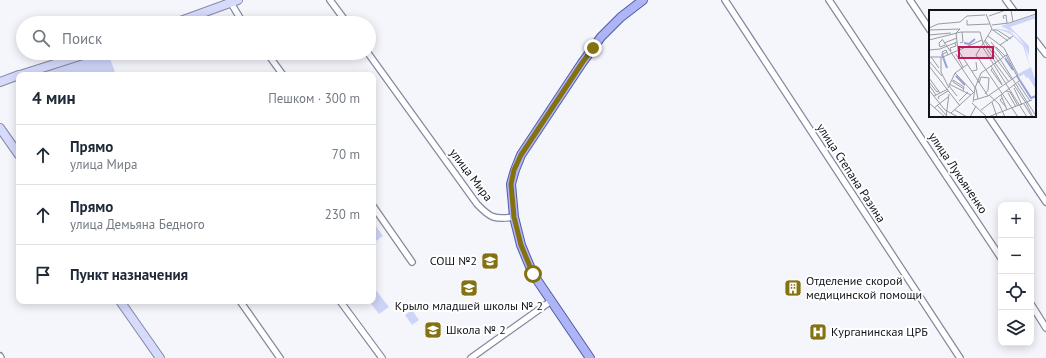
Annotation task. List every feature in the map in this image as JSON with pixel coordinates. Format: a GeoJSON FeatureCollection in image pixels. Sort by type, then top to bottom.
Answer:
{"type":"FeatureCollection","features":[{"type":"Feature","properties":{"kind":"main road"},"geometry":{"type":"LineString","coordinates":[[590,358],[533,274],[521,245],[514,217],[511,184],[514,170],[521,155],[582,63],[602,37],[621,17],[643,0]]}},
{"type":"Feature","properties":{"kind":"street"},"geometry":{"type":"LineString","coordinates":[[330,0],[342,16]]}},
{"type":"Feature","properties":{"kind":"street","name":"улица Степана Разина"},"geometry":{"type":"LineString","coordinates":[[725,0],[960,358]]}},
{"type":"Feature","properties":{"kind":"street","name":"улица Лукьяненко"},"geometry":{"type":"LineString","coordinates":[[829,0],[998,254]]}},
{"type":"Feature","properties":{"kind":"street"},"geometry":{"type":"LineString","coordinates":[[910,0],[929,28]]}},
{"type":"Feature","properties":{"kind":"street"},"geometry":{"type":"LineString","coordinates":[[1006,0],[1013,10]]}},
{"type":"Feature","properties":{"kind":"street"},"geometry":{"type":"LineString","coordinates":[[195,16],[234,2],[240,16]]}},
{"type":"Feature","properties":{"kind":"street"},"geometry":{"type":"LineString","coordinates":[[1036,41],[1046,54]]}},
{"type":"Feature","properties":{"kind":"street"},"geometry":{"type":"LineString","coordinates":[[29,72],[67,60]]}},
{"type":"Feature","properties":{"kind":"street"},"geometry":{"type":"LineString","coordinates":[[272,60],[281,72]]}},
{"type":"Feature","properties":{"kind":"street","name":"улица Мира"},"geometry":{"type":"LineString","coordinates":[[373,60],[477,204],[486,214],[494,218],[502,219],[514,217]]}},
{"type":"Feature","properties":{"kind":"street"},"geometry":{"type":"LineString","coordinates":[[0,82],[16,76]]}},
{"type":"Feature","properties":{"kind":"street"},"geometry":{"type":"LineString","coordinates":[[989,117],[1046,202]]}},
{"type":"Feature","properties":{"kind":"street"},"geometry":{"type":"LineString","coordinates":[[0,128],[16,151]]}},
{"type":"Feature","properties":{"kind":"street"},"geometry":{"type":"LineString","coordinates":[[376,210],[412,262]]}},
{"type":"Feature","properties":{"kind":"street"},"geometry":{"type":"LineString","coordinates":[[471,358],[551,301]]}},
{"type":"Feature","properties":{"kind":"street"},"geometry":{"type":"LineString","coordinates":[[122,304],[160,358]]}},
{"type":"Feature","properties":{"kind":"street"},"geometry":{"type":"LineString","coordinates":[[242,304],[280,358]]}},
{"type":"Feature","properties":{"kind":"street"},"geometry":{"type":"LineString","coordinates":[[342,304],[382,358]]}},
{"type":"Feature","properties":{"kind":"street"},"geometry":{"type":"LineString","coordinates":[[1034,309],[1046,328]]}},
{"type":"Feature","properties":{"kind":"shaded area"},"geometry":{"type":"Polygon","coordinates":[[[79,60],[111,60],[115,72],[41,72],[79,60]]]}},
{"type":"Feature","properties":{"kind":"shaded area"},"geometry":{"type":"Polygon","coordinates":[[[376,226],[383,236],[376,241],[376,226]]]}},
{"type":"Feature","properties":{"kind":"shaded area"},"geometry":{"type":"Polygon","coordinates":[[[376,291],[389,307],[379,314],[371,304],[376,304],[376,291]]]}},
{"type":"Feature","properties":{"kind":"shaded area"},"geometry":{"type":"Polygon","coordinates":[[[412,310],[419,320],[412,325],[405,315],[412,310]]]}},
{"type":"Feature","properties":{"kind":"place","name":"СОШ №2"},"geometry":{"type":"Point","coordinates":[490,261]}},
{"type":"Feature","properties":{"kind":"place","name":"Крыло младшей школы № 2"},"geometry":{"type":"Point","coordinates":[469,288]}},
{"type":"Feature","properties":{"kind":"place","name":"Отделение скорой медицинской помощи"},"geometry":{"type":"Point","coordinates":[793,288]}},
{"type":"Feature","properties":{"kind":"place","name":"Школа № 2"},"geometry":{"type":"Point","coordinates":[433,330]}},
{"type":"Feature","properties":{"kind":"place","name":"Курганинская ЦРБ"},"geometry":{"type":"Point","coordinates":[818,332]}},
{"type":"Feature","properties":{"kind":"route"},"geometry":{"type":"LineString","coordinates":[[533,274],[521,245],[514,217],[511,184],[514,170],[521,155],[593,48]]}}]}
